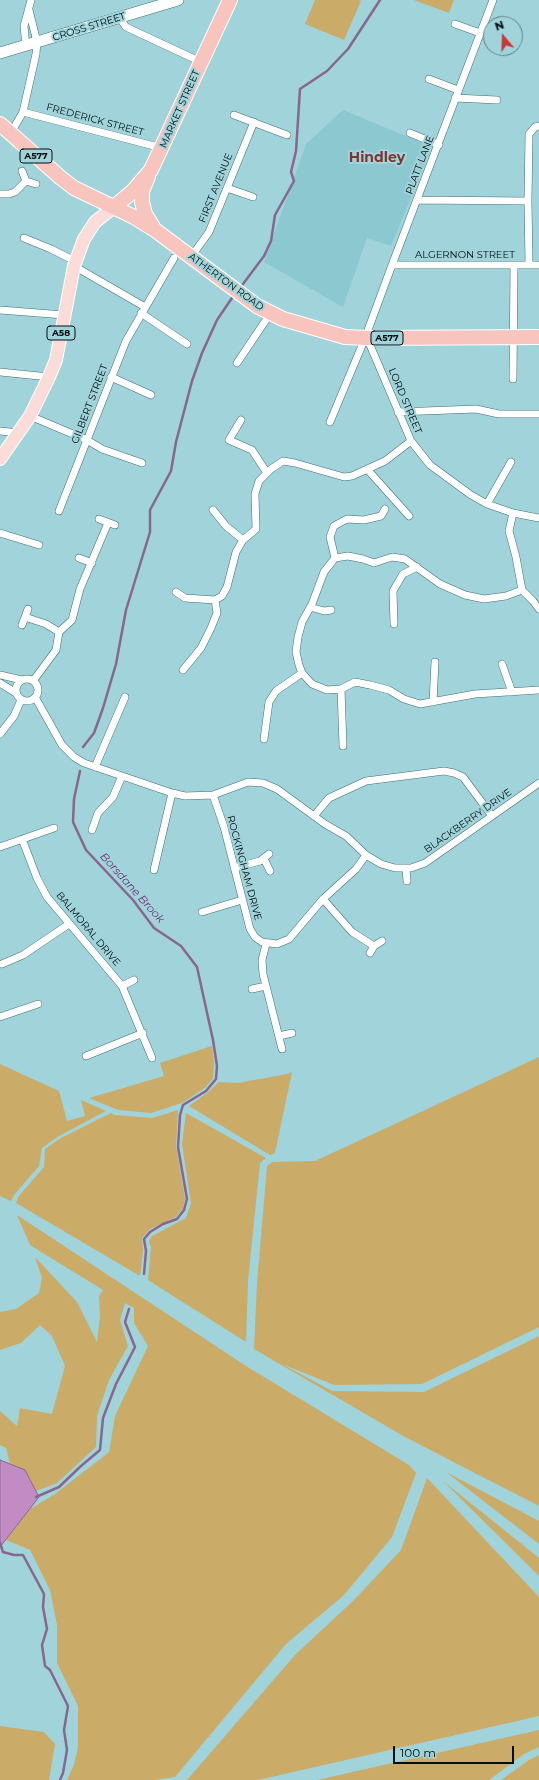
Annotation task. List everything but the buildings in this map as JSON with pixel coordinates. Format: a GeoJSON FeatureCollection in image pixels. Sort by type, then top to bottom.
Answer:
{"type":"FeatureCollection","features":[{"type":"Feature","properties":{"kind":"highway","name":"MARKET STREET"},"geometry":{"type":"LineString","coordinates":[[114,207],[129,195],[151,170],[230,0]]}},
{"type":"Feature","properties":{"kind":"highway","name":"A577"},"geometry":{"type":"LineString","coordinates":[[0,124],[61,178],[87,194],[114,207]]}},
{"type":"Feature","properties":{"kind":"highway"},"geometry":{"type":"LineString","coordinates":[[151,170],[144,184],[142,202],[145,214],[154,230]]}},
{"type":"Feature","properties":{"kind":"highway","name":"ATHERTON ROAD"},"geometry":{"type":"LineString","coordinates":[[114,207],[154,230],[228,285],[270,314],[283,320],[329,333],[367,338],[539,337]]}},
{"type":"Feature","properties":{"kind":"main road","name":"CROSS STREET"},"geometry":{"type":"LineString","coordinates":[[0,53],[178,0]]}},
{"type":"Feature","properties":{"kind":"main road","name":"A58"},"geometry":{"type":"LineString","coordinates":[[0,459],[30,416],[56,360],[75,263],[84,239],[97,220],[114,207]]}},
{"type":"Feature","properties":{"kind":"street"},"geometry":{"type":"LineString","coordinates":[[30,0],[29,10],[31,44]]}},
{"type":"Feature","properties":{"kind":"street","name":"PLATT LANE"},"geometry":{"type":"LineString","coordinates":[[330,422],[363,343],[367,338],[368,330],[392,265],[439,145],[458,90],[494,0]]}},
{"type":"Feature","properties":{"kind":"street"},"geometry":{"type":"LineString","coordinates":[[11,133],[23,112],[36,54],[24,26],[29,10]]}},
{"type":"Feature","properties":{"kind":"street"},"geometry":{"type":"LineString","coordinates":[[119,17],[126,26],[201,62]]}},
{"type":"Feature","properties":{"kind":"street"},"geometry":{"type":"LineString","coordinates":[[455,24],[480,33]]}},
{"type":"Feature","properties":{"kind":"street"},"geometry":{"type":"LineString","coordinates":[[429,79],[458,90]]}},
{"type":"Feature","properties":{"kind":"street"},"geometry":{"type":"LineString","coordinates":[[455,98],[497,100]]}},
{"type":"Feature","properties":{"kind":"street","name":"FREDERICK STREET"},"geometry":{"type":"LineString","coordinates":[[23,112],[162,148]]}},
{"type":"Feature","properties":{"kind":"street"},"geometry":{"type":"LineString","coordinates":[[234,114],[287,135]]}},
{"type":"Feature","properties":{"kind":"street","name":"FIRST AVENUE"},"geometry":{"type":"LineString","coordinates":[[191,257],[209,232],[254,122]]}},
{"type":"Feature","properties":{"kind":"street"},"geometry":{"type":"LineString","coordinates":[[528,265],[529,134],[535,127],[539,126]]}},
{"type":"Feature","properties":{"kind":"street"},"geometry":{"type":"LineString","coordinates":[[410,132],[439,145]]}},
{"type":"Feature","properties":{"kind":"street"},"geometry":{"type":"LineString","coordinates":[[22,171],[26,181]]}},
{"type":"Feature","properties":{"kind":"street"},"geometry":{"type":"LineString","coordinates":[[26,181],[36,184]]}},
{"type":"Feature","properties":{"kind":"street"},"geometry":{"type":"LineString","coordinates":[[0,194],[15,192],[26,181]]}},
{"type":"Feature","properties":{"kind":"street"},"geometry":{"type":"LineString","coordinates":[[227,188],[253,198]]}},
{"type":"Feature","properties":{"kind":"street"},"geometry":{"type":"LineString","coordinates":[[417,200],[528,201]]}},
{"type":"Feature","properties":{"kind":"street"},"geometry":{"type":"LineString","coordinates":[[24,238],[51,249],[75,263],[143,310],[187,344]]}},
{"type":"Feature","properties":{"kind":"street","name":"GILBERT STREET"},"geometry":{"type":"LineString","coordinates":[[59,511],[126,341],[174,258]]}},
{"type":"Feature","properties":{"kind":"street","name":"ALGERNON STREET"},"geometry":{"type":"LineString","coordinates":[[392,265],[539,265]]}},
{"type":"Feature","properties":{"kind":"street"},"geometry":{"type":"LineString","coordinates":[[513,379],[514,266]]}},
{"type":"Feature","properties":{"kind":"street"},"geometry":{"type":"LineString","coordinates":[[0,310],[64,315]]}},
{"type":"Feature","properties":{"kind":"street"},"geometry":{"type":"LineString","coordinates":[[236,363],[270,314]]}},
{"type":"Feature","properties":{"kind":"street","name":"LORD STREET"},"geometry":{"type":"LineString","coordinates":[[367,338],[411,441],[430,465],[471,495],[487,504],[513,513],[539,518]]}},
{"type":"Feature","properties":{"kind":"street"},"geometry":{"type":"LineString","coordinates":[[0,372],[49,377]]}},
{"type":"Feature","properties":{"kind":"street"},"geometry":{"type":"LineString","coordinates":[[111,377],[151,395]]}},
{"type":"Feature","properties":{"kind":"street"},"geometry":{"type":"LineString","coordinates":[[398,412],[476,409],[499,414],[539,414]]}},
{"type":"Feature","properties":{"kind":"street"},"geometry":{"type":"LineString","coordinates":[[30,416],[87,440],[102,449],[142,463]]}},
{"type":"Feature","properties":{"kind":"street"},"geometry":{"type":"LineString","coordinates":[[241,420],[229,440],[252,450],[267,473]]}},
{"type":"Feature","properties":{"kind":"street"},"geometry":{"type":"LineString","coordinates":[[0,431],[19,433]]}},
{"type":"Feature","properties":{"kind":"street"},"geometry":{"type":"LineString","coordinates":[[176,592],[185,598],[215,600],[222,596],[227,587],[236,552],[243,540],[256,530],[255,494],[259,481],[283,461],[303,465],[344,477],[352,476],[385,461],[411,441]]}},
{"type":"Feature","properties":{"kind":"street"},"geometry":{"type":"LineString","coordinates":[[487,504],[511,462]]}},
{"type":"Feature","properties":{"kind":"street"},"geometry":{"type":"LineString","coordinates":[[367,469],[409,516]]}},
{"type":"Feature","properties":{"kind":"street"},"geometry":{"type":"LineString","coordinates":[[335,558],[330,537],[334,526],[347,518],[364,520],[380,516],[385,509]]}},
{"type":"Feature","properties":{"kind":"street"},"geometry":{"type":"LineString","coordinates":[[213,510],[226,526],[243,540]]}},
{"type":"Feature","properties":{"kind":"street"},"geometry":{"type":"LineString","coordinates":[[513,513],[509,531],[516,557],[522,590],[539,609]]}},
{"type":"Feature","properties":{"kind":"street"},"geometry":{"type":"LineString","coordinates":[[99,519],[115,526]]}},
{"type":"Feature","properties":{"kind":"street"},"geometry":{"type":"LineString","coordinates":[[33,681],[56,650],[59,632],[72,620],[80,589],[108,522]]}},
{"type":"Feature","properties":{"kind":"street"},"geometry":{"type":"LineString","coordinates":[[0,533],[38,545]]}},
{"type":"Feature","properties":{"kind":"street"},"geometry":{"type":"LineString","coordinates":[[522,590],[506,596],[484,599],[465,595],[440,584],[405,559],[392,557],[374,563],[348,556],[335,558],[324,572],[310,607],[302,622],[296,652],[302,672],[312,684],[327,690],[341,689],[355,682],[370,684],[389,690],[420,704],[475,694],[539,690]]}},
{"type":"Feature","properties":{"kind":"street"},"geometry":{"type":"LineString","coordinates":[[79,558],[92,563]]}},
{"type":"Feature","properties":{"kind":"street"},"geometry":{"type":"LineString","coordinates":[[394,624],[393,591],[403,574],[417,568]]}},
{"type":"Feature","properties":{"kind":"street"},"geometry":{"type":"LineString","coordinates":[[183,670],[200,648],[211,628],[217,613],[215,600]]}},
{"type":"Feature","properties":{"kind":"street"},"geometry":{"type":"LineString","coordinates":[[310,607],[324,611],[331,610]]}},
{"type":"Feature","properties":{"kind":"street"},"geometry":{"type":"LineString","coordinates":[[22,625],[28,609]]}},
{"type":"Feature","properties":{"kind":"street"},"geometry":{"type":"LineString","coordinates":[[25,617],[46,624],[59,632]]}},
{"type":"Feature","properties":{"kind":"street"},"geometry":{"type":"LineString","coordinates":[[433,702],[435,662]]}},
{"type":"Feature","properties":{"kind":"street"},"geometry":{"type":"LineString","coordinates":[[502,664],[512,692]]}},
{"type":"Feature","properties":{"kind":"street"},"geometry":{"type":"LineString","coordinates":[[264,739],[269,702],[276,691],[302,672]]}},
{"type":"Feature","properties":{"kind":"street"},"geometry":{"type":"LineString","coordinates":[[0,675],[22,680],[30,679],[37,686],[37,694],[35,697],[27,701],[21,700],[16,693],[0,683]]}},
{"type":"Feature","properties":{"kind":"street"},"geometry":{"type":"LineString","coordinates":[[16,693],[16,687],[22,680]]}},
{"type":"Feature","properties":{"kind":"street"},"geometry":{"type":"LineString","coordinates":[[341,689],[344,746]]}},
{"type":"Feature","properties":{"kind":"street","name":"BLACKBERRY DRIVE"},"geometry":{"type":"LineString","coordinates":[[35,697],[62,745],[74,757],[95,767],[172,793],[194,796],[213,795],[248,782],[258,781],[272,787],[346,836],[366,855],[389,867],[406,869],[425,863],[539,783]]}},
{"type":"Feature","properties":{"kind":"street"},"geometry":{"type":"LineString","coordinates":[[95,767],[125,697]]}},
{"type":"Feature","properties":{"kind":"street"},"geometry":{"type":"LineString","coordinates":[[0,734],[14,716],[21,700]]}},
{"type":"Feature","properties":{"kind":"street"},"geometry":{"type":"LineString","coordinates":[[314,816],[329,798],[366,781],[444,771],[461,771],[492,816]]}},
{"type":"Feature","properties":{"kind":"street"},"geometry":{"type":"LineString","coordinates":[[92,830],[98,813],[113,797],[122,776]]}},
{"type":"Feature","properties":{"kind":"street"},"geometry":{"type":"LineString","coordinates":[[154,870],[172,793]]}},
{"type":"Feature","properties":{"kind":"street","name":"ROCKINGHAM DRIVE"},"geometry":{"type":"LineString","coordinates":[[213,795],[226,833],[242,900],[252,933],[266,944]]}},
{"type":"Feature","properties":{"kind":"street"},"geometry":{"type":"LineString","coordinates":[[0,847],[54,828]]}},
{"type":"Feature","properties":{"kind":"street","name":"BALMORAL DRIVE"},"geometry":{"type":"LineString","coordinates":[[22,839],[42,888],[54,906],[122,986],[152,1058]]}},
{"type":"Feature","properties":{"kind":"street"},"geometry":{"type":"LineString","coordinates":[[282,1049],[262,966],[266,944],[277,944],[289,939],[324,899],[356,869],[366,855]]}},
{"type":"Feature","properties":{"kind":"street"},"geometry":{"type":"LineString","coordinates":[[234,868],[266,856],[270,871]]}},
{"type":"Feature","properties":{"kind":"street"},"geometry":{"type":"LineString","coordinates":[[406,869],[407,881]]}},
{"type":"Feature","properties":{"kind":"street"},"geometry":{"type":"LineString","coordinates":[[324,899],[352,932],[374,946]]}},
{"type":"Feature","properties":{"kind":"street"},"geometry":{"type":"LineString","coordinates":[[202,912],[242,900]]}},
{"type":"Feature","properties":{"kind":"street"},"geometry":{"type":"LineString","coordinates":[[2,964],[22,956],[69,924]]}},
{"type":"Feature","properties":{"kind":"street"},"geometry":{"type":"LineString","coordinates":[[370,952],[374,946],[382,941]]}},
{"type":"Feature","properties":{"kind":"street"},"geometry":{"type":"LineString","coordinates":[[122,986],[134,980]]}},
{"type":"Feature","properties":{"kind":"street"},"geometry":{"type":"LineString","coordinates":[[252,989],[266,986]]}},
{"type":"Feature","properties":{"kind":"street"},"geometry":{"type":"LineString","coordinates":[[0,1017],[38,1004]]}},
{"type":"Feature","properties":{"kind":"street"},"geometry":{"type":"LineString","coordinates":[[86,1056],[142,1033]]}},
{"type":"Feature","properties":{"kind":"street"},"geometry":{"type":"LineString","coordinates":[[279,1036],[292,1033]]}},
{"type":"Feature","properties":{"kind":"shaded area"},"geometry":{"type":"Polygon","coordinates":[[[315,0],[361,1],[344,40],[305,24],[315,0]]]}},
{"type":"Feature","properties":{"kind":"shaded area"},"geometry":{"type":"Polygon","coordinates":[[[414,0],[454,0],[449,13],[414,0]]]}},
{"type":"Feature","properties":{"kind":"shaded area"},"geometry":{"type":"Polygon","coordinates":[[[343,110],[432,147],[391,246],[367,238],[343,307],[264,262],[306,144],[343,110]]]}},
{"type":"Feature","properties":{"kind":"shaded area"},"geometry":{"type":"Polygon","coordinates":[[[212,1046],[214,1062],[213,1078],[206,1087],[182,1103],[151,1113],[118,1110],[89,1098],[164,1076],[160,1063],[212,1046]]]}},
{"type":"Feature","properties":{"kind":"shaded area"},"geometry":{"type":"Polygon","coordinates":[[[539,1057],[539,1327],[422,1384],[334,1385],[282,1364],[332,1391],[424,1392],[539,1336],[539,1506],[405,1437],[254,1349],[257,1283],[267,1166],[272,1162],[315,1161],[539,1057]]]}},
{"type":"Feature","properties":{"kind":"shaded area"},"geometry":{"type":"Polygon","coordinates":[[[0,1064],[59,1091],[67,1121],[85,1116],[81,1100],[106,1111],[59,1136],[42,1148],[39,1166],[14,1195],[11,1201],[0,1196],[0,1064]]]}},
{"type":"Feature","properties":{"kind":"shaded area"},"geometry":{"type":"Polygon","coordinates":[[[292,1072],[275,1153],[270,1155],[189,1106],[219,1082],[238,1083],[292,1072]]]}},
{"type":"Feature","properties":{"kind":"shaded area"},"geometry":{"type":"Polygon","coordinates":[[[178,1110],[176,1146],[185,1199],[183,1208],[176,1217],[150,1229],[142,1238],[143,1251],[140,1276],[16,1203],[18,1197],[44,1167],[45,1149],[61,1138],[111,1113],[115,1115],[152,1118],[178,1110]]]}},
{"type":"Feature","properties":{"kind":"shaded area"},"geometry":{"type":"Polygon","coordinates":[[[186,1113],[266,1158],[260,1163],[248,1281],[246,1342],[148,1280],[151,1248],[149,1241],[152,1236],[186,1218],[191,1203],[182,1144],[186,1113]]]}},
{"type":"Feature","properties":{"kind":"shaded area"},"geometry":{"type":"Polygon","coordinates":[[[17,1215],[246,1366],[409,1465],[416,1473],[392,1537],[344,1595],[286,1644],[175,1777],[154,1780],[67,1780],[74,1765],[78,1747],[78,1706],[57,1663],[57,1625],[50,1590],[30,1550],[6,1540],[30,1509],[55,1494],[109,1452],[115,1416],[148,1346],[134,1323],[134,1308],[125,1303],[120,1320],[128,1346],[109,1380],[97,1416],[96,1447],[57,1483],[36,1491],[25,1470],[10,1464],[6,1448],[0,1445],[0,1411],[17,1426],[20,1408],[52,1414],[65,1366],[52,1336],[40,1325],[21,1343],[0,1350],[0,1312],[16,1309],[39,1293],[42,1278],[35,1257],[77,1302],[97,1342],[100,1316],[99,1296],[103,1290],[30,1245],[17,1215]]]}},
{"type":"Feature","properties":{"kind":"shaded area"},"geometry":{"type":"Polygon","coordinates":[[[0,1460],[25,1470],[39,1497],[0,1547],[0,1460]]]}},
{"type":"Feature","properties":{"kind":"shaded area"},"geometry":{"type":"Polygon","coordinates":[[[446,1472],[539,1521],[539,1544],[446,1472]]]}},
{"type":"Feature","properties":{"kind":"shaded area"},"geometry":{"type":"Polygon","coordinates":[[[427,1478],[539,1597],[539,1716],[258,1780],[187,1780],[295,1655],[355,1599],[401,1550],[427,1478]]]}},
{"type":"Feature","properties":{"kind":"shaded area"},"geometry":{"type":"Polygon","coordinates":[[[443,1481],[539,1558],[539,1576],[443,1481]]]}},
{"type":"Feature","properties":{"kind":"shaded area"},"geometry":{"type":"Polygon","coordinates":[[[0,1726],[44,1732],[55,1744],[49,1780],[0,1780],[0,1726]]]}},
{"type":"Feature","properties":{"kind":"shaded area"},"geometry":{"type":"Polygon","coordinates":[[[539,1730],[539,1747],[524,1754],[489,1780],[317,1780],[539,1730]]]}},
{"type":"Feature","properties":{"kind":"shaded area"},"geometry":{"type":"Polygon","coordinates":[[[539,1755],[539,1780],[501,1780],[529,1760],[539,1755]]]}},
{"type":"Feature","properties":{"kind":"waterway","name":"Borsdane Brook"},"geometry":{"type":"LineString","coordinates":[[240,288],[264,256],[271,241],[275,215],[294,181],[291,172],[296,151],[300,89],[327,71],[348,49],[380,0]]}},
{"type":"Feature","properties":{"kind":"waterway"},"geometry":{"type":"LineString","coordinates":[[83,747],[94,733],[103,708],[116,664],[126,610],[150,532],[150,510],[171,471],[176,442],[192,381],[202,353],[217,320],[234,295]]}},
{"type":"Feature","properties":{"kind":"waterway","name":"Borsdane Brook"},"geometry":{"type":"LineString","coordinates":[[80,771],[74,799],[73,822],[86,850],[133,900],[154,928],[181,946],[197,967],[213,1040],[217,1066],[216,1079],[206,1091],[183,1105],[180,1115],[178,1147],[187,1199],[184,1210],[177,1219],[163,1224],[150,1232],[144,1239],[146,1251],[144,1274]]}},
{"type":"Feature","properties":{"kind":"waterway","name":"Borsdane Brook"},"geometry":{"type":"LineString","coordinates":[[36,1497],[59,1487],[100,1450],[103,1418],[116,1384],[135,1347],[125,1322],[129,1309]]}},
{"type":"Feature","properties":{"kind":"waterway","name":"Borsdane Brook"},"geometry":{"type":"LineString","coordinates":[[0,1543],[3,1552],[14,1555],[23,1555],[44,1594],[43,1607],[47,1629],[42,1645],[45,1666],[50,1670],[68,1706],[64,1730],[67,1750],[63,1773],[60,1780]]}},
{"type":"Feature","properties":{"kind":"district","name":"Hindley"},"geometry":{"type":"Point","coordinates":[377,158]}}]}
